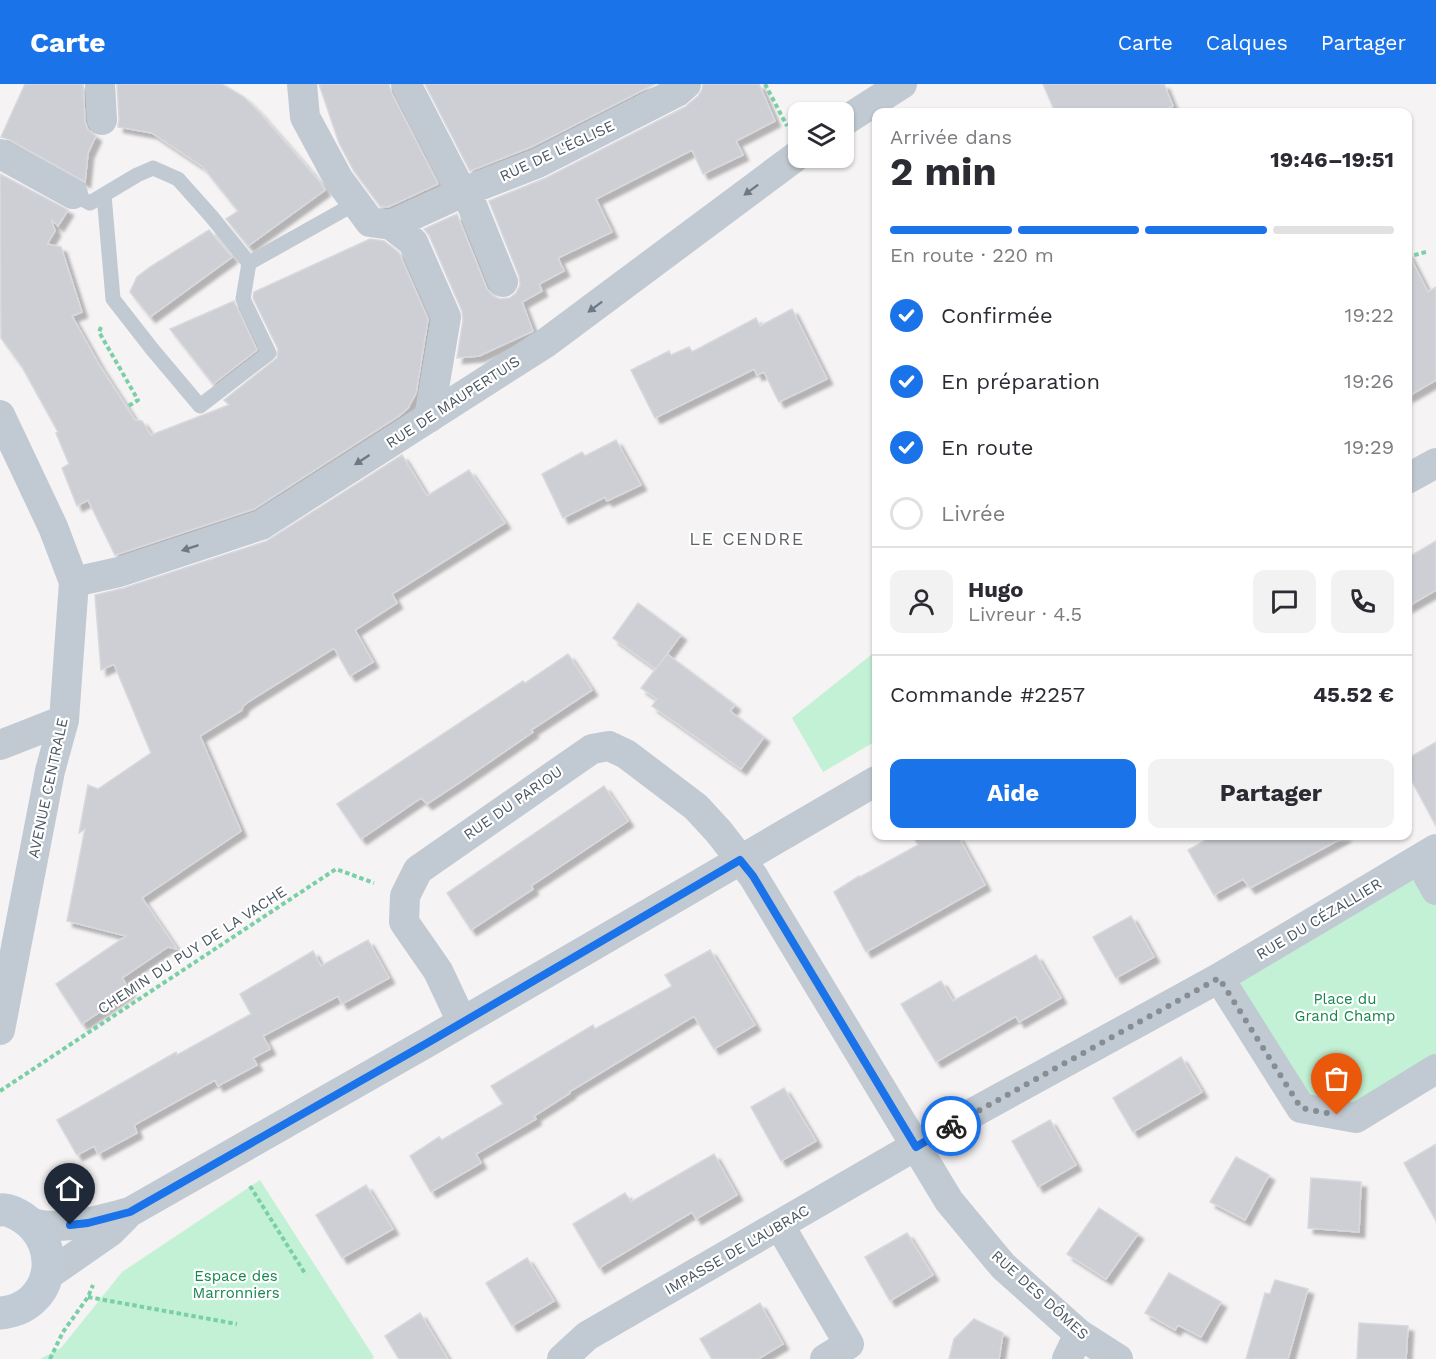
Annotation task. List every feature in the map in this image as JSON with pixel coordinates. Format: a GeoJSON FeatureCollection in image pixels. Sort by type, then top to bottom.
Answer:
{"type":"FeatureCollection","features":[{"type":"Feature","properties":{"kind":"main road"},"geometry":{"type":"LineString","coordinates":[[1,1313],[19,1308],[33,1298],[48,1275],[47,1253],[41,1237],[9,1211]]}},
{"type":"Feature","properties":{"kind":"street"},"geometry":{"type":"LineString","coordinates":[[100,84],[102,120]]}},
{"type":"Feature","properties":{"kind":"street"},"geometry":{"type":"LineString","coordinates":[[302,84],[305,117],[339,180],[370,222],[391,225],[413,242],[446,317],[429,418]]}},
{"type":"Feature","properties":{"kind":"street"},"geometry":{"type":"LineString","coordinates":[[406,84],[456,181],[471,202],[503,282]]}},
{"type":"Feature","properties":{"kind":"street","name":"RUE DE L'ÉGLISE"},"geometry":{"type":"LineString","coordinates":[[391,225],[463,192],[538,163],[677,92],[686,84]]}},
{"type":"Feature","properties":{"kind":"street"},"geometry":{"type":"LineString","coordinates":[[854,115],[903,84]]}},
{"type":"Feature","properties":{"kind":"street"},"geometry":{"type":"LineString","coordinates":[[0,154],[73,194]]}},
{"type":"Feature","properties":{"kind":"street","name":"RUE DE MAUPERTUIS"},"geometry":{"type":"LineString","coordinates":[[74,582],[119,572],[261,525],[547,342],[788,162]]}},
{"type":"Feature","properties":{"kind":"street","name":"AVENUE CENTRALE"},"geometry":{"type":"LineString","coordinates":[[0,415],[53,527],[74,582],[64,720],[50,771],[0,1030]]}},
{"type":"Feature","properties":{"kind":"street"},"geometry":{"type":"LineString","coordinates":[[1412,476],[1436,463]]}},
{"type":"Feature","properties":{"kind":"street"},"geometry":{"type":"LineString","coordinates":[[0,745],[64,720]]}},
{"type":"Feature","properties":{"kind":"street","name":"RUE DU PARIOU"},"geometry":{"type":"LineString","coordinates":[[462,1022],[438,971],[404,922],[405,896],[417,870],[592,749],[609,746],[626,754],[696,807],[740,860]]}},
{"type":"Feature","properties":{"kind":"street"},"geometry":{"type":"LineString","coordinates":[[9,1211],[52,1228],[88,1223],[130,1212],[872,783]]}},
{"type":"Feature","properties":{"kind":"street","name":"RUE DU CÉZALLIER"},"geometry":{"type":"LineString","coordinates":[[916,1147],[969,1115],[1219,978],[1428,854],[1436,890]]}},
{"type":"Feature","properties":{"kind":"street","name":"RUE DES DÔMES"},"geometry":{"type":"LineString","coordinates":[[740,860],[753,876],[949,1201],[1073,1346],[1118,1359]]}},
{"type":"Feature","properties":{"kind":"street"},"geometry":{"type":"LineString","coordinates":[[1219,978],[1301,1108],[1356,1118],[1436,1069]]}},
{"type":"Feature","properties":{"kind":"street","name":"IMPASSE DE L'AUBRAC"},"geometry":{"type":"LineString","coordinates":[[562,1359],[587,1336],[916,1147]]}},
{"type":"Feature","properties":{"kind":"street"},"geometry":{"type":"LineString","coordinates":[[48,1275],[110,1232],[130,1212]]}},
{"type":"Feature","properties":{"kind":"street"},"geometry":{"type":"LineString","coordinates":[[780,1226],[849,1344],[825,1359]]}},
{"type":"Feature","properties":{"kind":"lane"},"geometry":{"type":"LineString","coordinates":[[73,194],[90,203],[137,175],[153,168],[178,179],[212,216],[249,263],[243,298],[269,353],[200,406],[113,299],[104,195]]}},
{"type":"Feature","properties":{"kind":"lane"},"geometry":{"type":"LineString","coordinates":[[249,263],[356,203]]}},
{"type":"Feature","properties":{"kind":"path"},"geometry":{"type":"LineString","coordinates":[[765,84],[787,126]]}},
{"type":"Feature","properties":{"kind":"path"},"geometry":{"type":"LineString","coordinates":[[1412,256],[1426,252]]}},
{"type":"Feature","properties":{"kind":"path"},"geometry":{"type":"LineString","coordinates":[[113,299],[99,332],[138,400],[127,407]]}},
{"type":"Feature","properties":{"kind":"path","name":"CHEMIN DU PUY DE LA VACHE"},"geometry":{"type":"LineString","coordinates":[[0,1091],[336,869],[405,896]]}},
{"type":"Feature","properties":{"kind":"path"},"geometry":{"type":"LineString","coordinates":[[250,1186],[306,1275]]}},
{"type":"Feature","properties":{"kind":"path"},"geometry":{"type":"LineString","coordinates":[[88,1297],[237,1324]]}},
{"type":"Feature","properties":{"kind":"path"},"geometry":{"type":"LineString","coordinates":[[50,1359],[63,1332]]}},
{"type":"Feature","properties":{"kind":"green space"},"geometry":{"type":"Polygon","coordinates":[[[872,654],[872,743],[823,772],[792,718],[872,654]]]}},
{"type":"Feature","properties":{"kind":"green space","name":"Place du Grand Champ"},"geometry":{"type":"Polygon","coordinates":[[[1419,859],[1436,890],[1436,1069],[1356,1118],[1301,1108],[1219,978],[1419,859]]]}},
{"type":"Feature","properties":{"kind":"green space","name":"Espace des Marronniers"},"geometry":{"type":"Polygon","coordinates":[[[260,1180],[374,1357],[372,1359],[40,1359],[61,1348],[122,1272],[260,1180]]]}},
{"type":"Feature","properties":{"kind":"building"},"geometry":{"type":"Polygon","coordinates":[[[25,84],[83,84],[85,122],[88,130],[96,136],[88,153],[85,182],[1,137],[25,84]]]}},
{"type":"Feature","properties":{"kind":"building"},"geometry":{"type":"Polygon","coordinates":[[[117,84],[222,84],[244,97],[259,112],[325,190],[248,246],[226,219],[238,211],[203,167],[152,133],[118,127],[117,84]]]}},
{"type":"Feature","properties":{"kind":"building"},"geometry":{"type":"Polygon","coordinates":[[[319,84],[389,84],[438,184],[388,207],[380,206],[354,171],[339,143],[319,84]]]}},
{"type":"Feature","properties":{"kind":"building"},"geometry":{"type":"Polygon","coordinates":[[[425,84],[655,84],[531,147],[470,171],[425,84]]]}},
{"type":"Feature","properties":{"kind":"building"},"geometry":{"type":"Polygon","coordinates":[[[703,84],[759,84],[775,121],[736,141],[743,155],[703,174],[692,150],[596,199],[612,232],[558,258],[564,271],[539,284],[542,291],[522,302],[533,331],[479,356],[457,358],[463,320],[462,311],[429,235],[424,229],[457,214],[487,289],[493,296],[500,299],[510,298],[520,285],[519,276],[489,201],[546,178],[685,107],[698,96],[703,84]]]}},
{"type":"Feature","properties":{"kind":"building"},"geometry":{"type":"Polygon","coordinates":[[[1043,84],[1164,84],[1173,106],[1168,108],[1053,108],[1043,84]]]}},
{"type":"Feature","properties":{"kind":"building"},"geometry":{"type":"Polygon","coordinates":[[[0,174],[68,210],[58,226],[51,219],[55,231],[47,244],[61,247],[82,312],[72,316],[100,366],[135,420],[142,421],[151,435],[229,405],[224,400],[277,358],[278,349],[253,298],[254,292],[370,239],[384,241],[399,253],[428,319],[416,393],[408,408],[254,509],[115,555],[88,500],[77,506],[62,468],[69,464],[56,433],[58,432],[22,367],[1,338],[0,174]]]}},
{"type":"Feature","properties":{"kind":"building"},"geometry":{"type":"Polygon","coordinates":[[[209,230],[232,257],[150,317],[130,292],[137,277],[209,230]]]}},
{"type":"Feature","properties":{"kind":"building"},"geometry":{"type":"Polygon","coordinates":[[[1412,261],[1428,292],[1436,287],[1436,380],[1412,394],[1412,261]]]}},
{"type":"Feature","properties":{"kind":"building"},"geometry":{"type":"Polygon","coordinates":[[[234,301],[257,350],[213,384],[170,329],[234,301]]]}},
{"type":"Feature","properties":{"kind":"building"},"geometry":{"type":"Polygon","coordinates":[[[792,309],[827,379],[779,402],[764,372],[757,375],[754,369],[655,418],[631,370],[669,351],[671,355],[689,347],[692,352],[756,318],[760,326],[792,309]]]}},
{"type":"Feature","properties":{"kind":"building"},"geometry":{"type":"Polygon","coordinates":[[[616,440],[641,485],[607,501],[605,497],[563,518],[542,474],[582,452],[585,456],[616,440]]]}},
{"type":"Feature","properties":{"kind":"building"},"geometry":{"type":"Polygon","coordinates":[[[402,455],[427,496],[469,470],[505,523],[392,594],[397,603],[355,630],[373,662],[350,676],[334,648],[251,700],[243,706],[242,710],[200,736],[241,831],[142,898],[177,949],[168,947],[122,978],[130,991],[82,1024],[56,984],[126,936],[67,921],[85,829],[79,833],[88,785],[98,789],[151,753],[114,664],[101,670],[95,595],[124,588],[267,541],[402,455]]]}},
{"type":"Feature","properties":{"kind":"building"},"geometry":{"type":"Polygon","coordinates":[[[1436,541],[1436,590],[1412,604],[1412,555],[1436,541]]]}},
{"type":"Feature","properties":{"kind":"building"},"geometry":{"type":"Polygon","coordinates":[[[638,603],[681,635],[656,669],[613,638],[638,603]]]}},
{"type":"Feature","properties":{"kind":"building"},"geometry":{"type":"Polygon","coordinates":[[[568,654],[592,690],[427,804],[421,798],[361,839],[337,804],[523,681],[525,683],[568,654]]]}},
{"type":"Feature","properties":{"kind":"building"},"geometry":{"type":"Polygon","coordinates":[[[667,654],[735,705],[730,711],[764,737],[741,769],[652,706],[657,699],[641,688],[667,654]]]}},
{"type":"Feature","properties":{"kind":"building"},"geometry":{"type":"Polygon","coordinates":[[[1436,742],[1436,826],[1412,781],[1412,756],[1436,742]]]}},
{"type":"Feature","properties":{"kind":"building"},"geometry":{"type":"Polygon","coordinates":[[[604,786],[628,821],[531,886],[533,889],[471,930],[447,893],[604,786]]]}},
{"type":"Feature","properties":{"kind":"building"},"geometry":{"type":"Polygon","coordinates":[[[915,840],[960,840],[985,885],[866,952],[834,892],[918,845],[915,840]]]}},
{"type":"Feature","properties":{"kind":"building"},"geometry":{"type":"Polygon","coordinates":[[[1206,840],[1339,840],[1250,888],[1243,879],[1214,895],[1188,850],[1206,840]]]}},
{"type":"Feature","properties":{"kind":"building"},"geometry":{"type":"Polygon","coordinates":[[[1131,916],[1154,957],[1116,978],[1093,937],[1131,916]]]}},
{"type":"Feature","properties":{"kind":"building"},"geometry":{"type":"Polygon","coordinates":[[[368,940],[389,978],[342,1004],[338,996],[263,1036],[270,1049],[253,1058],[257,1065],[218,1086],[215,1080],[134,1125],[137,1133],[98,1154],[94,1146],[77,1155],[57,1120],[176,1052],[177,1055],[251,1014],[240,994],[313,951],[321,966],[368,940]]]}},
{"type":"Feature","properties":{"kind":"building"},"geometry":{"type":"Polygon","coordinates":[[[710,950],[755,1025],[714,1049],[694,1016],[569,1092],[534,1116],[536,1119],[476,1154],[481,1163],[431,1192],[410,1156],[439,1137],[442,1140],[503,1104],[491,1086],[593,1025],[595,1029],[672,986],[665,975],[710,950]]]}},
{"type":"Feature","properties":{"kind":"building"},"geometry":{"type":"Polygon","coordinates":[[[1036,955],[1061,998],[1019,1022],[1016,1016],[936,1062],[901,1004],[941,981],[953,1001],[1036,955]]]}},
{"type":"Feature","properties":{"kind":"building"},"geometry":{"type":"Polygon","coordinates":[[[1181,1057],[1202,1092],[1133,1132],[1113,1098],[1181,1057]]]}},
{"type":"Feature","properties":{"kind":"building"},"geometry":{"type":"Polygon","coordinates":[[[784,1088],[816,1141],[781,1161],[751,1107],[784,1088]]]}},
{"type":"Feature","properties":{"kind":"building"},"geometry":{"type":"Polygon","coordinates":[[[1050,1120],[1076,1165],[1038,1187],[1012,1141],[1050,1120]]]}},
{"type":"Feature","properties":{"kind":"building"},"geometry":{"type":"Polygon","coordinates":[[[1436,1144],[1436,1221],[1404,1163],[1436,1144]]]}},
{"type":"Feature","properties":{"kind":"building"},"geometry":{"type":"Polygon","coordinates":[[[714,1154],[737,1195],[696,1219],[692,1212],[599,1268],[573,1224],[625,1193],[631,1202],[714,1154]]]}},
{"type":"Feature","properties":{"kind":"building"},"geometry":{"type":"Polygon","coordinates":[[[1236,1157],[1269,1175],[1245,1220],[1210,1202],[1236,1157]]]}},
{"type":"Feature","properties":{"kind":"building"},"geometry":{"type":"Polygon","coordinates":[[[1311,1178],[1361,1182],[1359,1232],[1308,1228],[1311,1178]]]}},
{"type":"Feature","properties":{"kind":"building"},"geometry":{"type":"Polygon","coordinates":[[[366,1185],[393,1229],[342,1258],[316,1215],[366,1185]]]}},
{"type":"Feature","properties":{"kind":"building"},"geometry":{"type":"Polygon","coordinates":[[[1099,1208],[1138,1234],[1106,1279],[1067,1254],[1099,1208]]]}},
{"type":"Feature","properties":{"kind":"building"},"geometry":{"type":"Polygon","coordinates":[[[907,1233],[933,1275],[890,1301],[865,1257],[907,1233]]]}},
{"type":"Feature","properties":{"kind":"building"},"geometry":{"type":"Polygon","coordinates":[[[527,1258],[554,1301],[512,1326],[486,1283],[527,1258]]]}},
{"type":"Feature","properties":{"kind":"building"},"geometry":{"type":"Polygon","coordinates":[[[1169,1273],[1221,1302],[1201,1337],[1178,1325],[1175,1330],[1145,1313],[1169,1273]]]}},
{"type":"Feature","properties":{"kind":"building"},"geometry":{"type":"Polygon","coordinates":[[[1275,1280],[1308,1289],[1288,1359],[1246,1359],[1265,1293],[1270,1294],[1275,1280]]]}},
{"type":"Feature","properties":{"kind":"building"},"geometry":{"type":"Polygon","coordinates":[[[760,1303],[783,1344],[758,1359],[712,1359],[700,1339],[760,1303]]]}},
{"type":"Feature","properties":{"kind":"building"},"geometry":{"type":"Polygon","coordinates":[[[420,1313],[448,1359],[399,1359],[385,1336],[420,1313]]]}},
{"type":"Feature","properties":{"kind":"building"},"geometry":{"type":"Polygon","coordinates":[[[974,1319],[1003,1333],[999,1359],[949,1359],[954,1339],[974,1319]]]}},
{"type":"Feature","properties":{"kind":"building"},"geometry":{"type":"Polygon","coordinates":[[[1359,1323],[1408,1326],[1406,1359],[1357,1359],[1359,1323]]]}},
{"type":"Feature","properties":{"kind":"way so far"},"geometry":{"type":"LineString","coordinates":[[951,1126],[1219,978],[1301,1108],[1337,1115]]}},
{"type":"Feature","properties":{"kind":"district","name":"LE CENDRE"},"geometry":{"type":"Point","coordinates":[747,539]}},
{"type":"Feature","properties":{"kind":"route"},"geometry":{"type":"LineString","coordinates":[[70,1225],[88,1223],[130,1212],[429,1042],[740,860],[753,876],[916,1147],[951,1126]]}}]}
